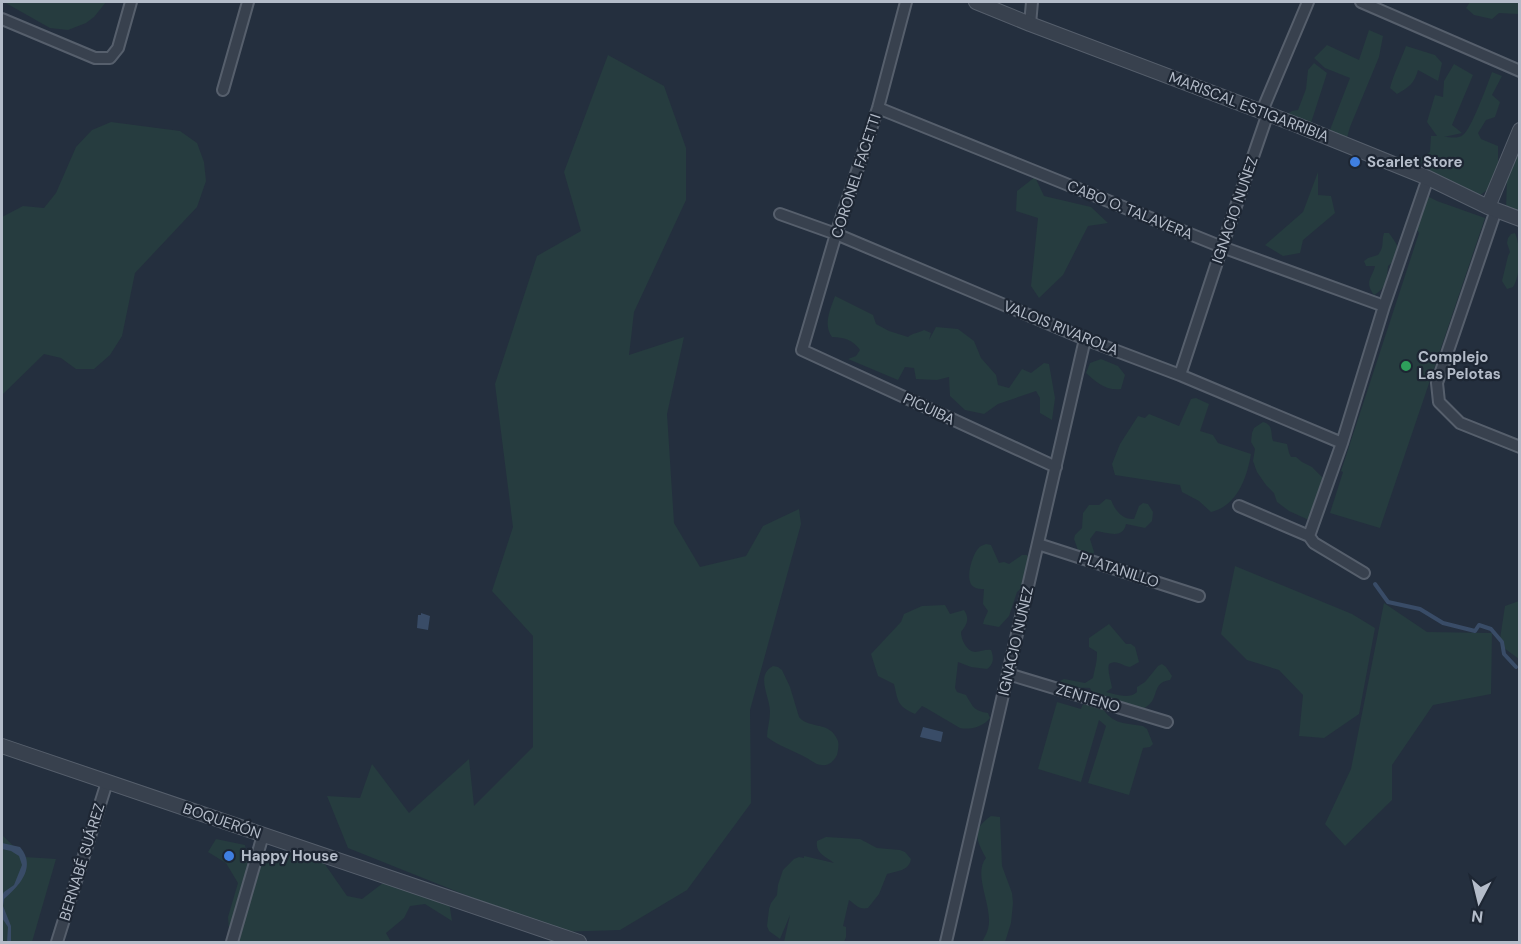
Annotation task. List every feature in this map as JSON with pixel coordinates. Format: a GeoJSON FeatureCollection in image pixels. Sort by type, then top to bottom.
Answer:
{"type":"FeatureCollection","features":[{"type":"Feature","properties":{"kind":"street"},"geometry":{"type":"LineString","coordinates":[[2,19],[95,58],[110,58],[118,48],[131,2]]}},
{"type":"Feature","properties":{"kind":"street"},"geometry":{"type":"LineString","coordinates":[[223,90],[248,2]]}},
{"type":"Feature","properties":{"kind":"street","name":"CORONEL FACETTI"},"geometry":{"type":"LineString","coordinates":[[802,350],[836,234],[878,108],[906,2]]}},
{"type":"Feature","properties":{"kind":"street","name":"MARISCAL ESTIGARRIBIA"},"geometry":{"type":"LineString","coordinates":[[976,2],[1265,112],[1428,178],[1520,219]]}},
{"type":"Feature","properties":{"kind":"street"},"geometry":{"type":"LineString","coordinates":[[1030,24],[1032,2]]}},
{"type":"Feature","properties":{"kind":"street","name":"IGNACIO NUÑEZ"},"geometry":{"type":"LineString","coordinates":[[1180,375],[1265,112],[1308,2]]}},
{"type":"Feature","properties":{"kind":"street"},"geometry":{"type":"LineString","coordinates":[[1361,2],[1520,71]]}},
{"type":"Feature","properties":{"kind":"street","name":"CABO O. TALAVERA"},"geometry":{"type":"LineString","coordinates":[[878,108],[1222,247],[1384,306]]}},
{"type":"Feature","properties":{"kind":"street"},"geometry":{"type":"LineString","coordinates":[[1520,130],[1492,208],[1437,382],[1439,402],[1460,423],[1520,447]]}},
{"type":"Feature","properties":{"kind":"street"},"geometry":{"type":"LineString","coordinates":[[1309,536],[1342,443],[1384,306],[1428,178]]}},
{"type":"Feature","properties":{"kind":"street","name":"VALOIS RIVAROLA"},"geometry":{"type":"LineString","coordinates":[[780,214],[836,234],[1085,339],[1180,375],[1342,443]]}},
{"type":"Feature","properties":{"kind":"street","name":"IGNACIO NUÑEZ"},"geometry":{"type":"LineString","coordinates":[[946,942],[1085,339]]}},
{"type":"Feature","properties":{"kind":"street","name":"PICUIBA"},"geometry":{"type":"LineString","coordinates":[[802,350],[1056,467]]}},
{"type":"Feature","properties":{"kind":"street"},"geometry":{"type":"LineString","coordinates":[[1239,506],[1309,536],[1314,543],[1364,573]]}},
{"type":"Feature","properties":{"kind":"street","name":"PLATANILLO"},"geometry":{"type":"LineString","coordinates":[[1038,544],[1199,596]]}},
{"type":"Feature","properties":{"kind":"street","name":"ZENTENO"},"geometry":{"type":"LineString","coordinates":[[1008,674],[1167,722]]}},
{"type":"Feature","properties":{"kind":"street","name":"BOQUERÓN"},"geometry":{"type":"LineString","coordinates":[[2,746],[579,942]]}},
{"type":"Feature","properties":{"kind":"street","name":"BERNABÉ SUÁREZ"},"geometry":{"type":"LineString","coordinates":[[57,942],[107,783]]}},
{"type":"Feature","properties":{"kind":"street"},"geometry":{"type":"LineString","coordinates":[[232,942],[262,835]]}},
{"type":"Feature","properties":{"kind":"green space"},"geometry":{"type":"Polygon","coordinates":[[[4,2],[106,2],[86,23],[68,30],[50,28],[4,2]]]}},
{"type":"Feature","properties":{"kind":"green space"},"geometry":{"type":"Polygon","coordinates":[[[1470,2],[1519,2],[1519,10],[1518,14],[1499,13],[1492,19],[1474,15],[1466,8],[1470,2]]]}},
{"type":"Feature","properties":{"kind":"green space"},"geometry":{"type":"Polygon","coordinates":[[[1369,30],[1383,36],[1379,57],[1346,141],[1328,135],[1350,78],[1325,68],[1314,58],[1327,45],[1359,60],[1369,30]]]}},
{"type":"Feature","properties":{"kind":"green space"},"geometry":{"type":"Polygon","coordinates":[[[1406,46],[1435,55],[1442,63],[1438,81],[1418,70],[1410,85],[1397,94],[1390,88],[1406,46]]]}},
{"type":"Feature","properties":{"kind":"green space"},"geometry":{"type":"Polygon","coordinates":[[[608,55],[664,86],[686,148],[686,200],[634,312],[629,355],[684,337],[667,414],[674,523],[700,567],[746,556],[763,526],[799,509],[801,524],[750,710],[751,803],[687,890],[620,930],[558,932],[348,848],[327,796],[360,798],[372,764],[409,813],[469,759],[474,806],[533,747],[533,636],[492,591],[513,527],[495,384],[537,256],[581,231],[564,172],[608,55]]]}},
{"type":"Feature","properties":{"kind":"green space"},"geometry":{"type":"Polygon","coordinates":[[[1314,63],[1327,73],[1310,126],[1284,116],[1298,110],[1306,89],[1308,70],[1314,63]]]}},
{"type":"Feature","properties":{"kind":"green space"},"geometry":{"type":"Polygon","coordinates":[[[1454,64],[1473,75],[1452,125],[1462,133],[1444,137],[1463,135],[1475,116],[1492,72],[1502,76],[1492,95],[1500,102],[1495,117],[1486,120],[1478,133],[1481,139],[1498,146],[1498,167],[1494,185],[1479,196],[1424,169],[1419,159],[1430,152],[1431,136],[1437,136],[1427,122],[1435,95],[1443,97],[1444,81],[1454,64]]]}},
{"type":"Feature","properties":{"kind":"green space"},"geometry":{"type":"Polygon","coordinates":[[[111,122],[180,131],[197,143],[204,162],[206,181],[197,207],[135,273],[122,336],[110,355],[94,369],[76,369],[61,358],[44,354],[2,395],[2,217],[23,206],[44,208],[56,193],[76,147],[92,130],[111,122]]]}},
{"type":"Feature","properties":{"kind":"green space"},"geometry":{"type":"Polygon","coordinates":[[[1519,154],[1519,209],[1506,210],[1507,178],[1519,154]]]}},
{"type":"Feature","properties":{"kind":"green space"},"geometry":{"type":"Polygon","coordinates":[[[1318,172],[1318,195],[1331,196],[1335,213],[1303,240],[1300,253],[1283,256],[1265,245],[1303,212],[1318,172]]]}},
{"type":"Feature","properties":{"kind":"green space"},"geometry":{"type":"Polygon","coordinates":[[[1035,177],[1044,196],[1091,207],[1108,223],[1088,226],[1063,275],[1039,298],[1031,286],[1038,218],[1016,211],[1017,191],[1035,177]]]}},
{"type":"Feature","properties":{"kind":"green space","name":"Complejo Las Pelotas"},"geometry":{"type":"Polygon","coordinates":[[[1424,197],[1485,218],[1380,528],[1330,513],[1343,472],[1341,471],[1419,233],[1413,224],[1424,197]]]}},
{"type":"Feature","properties":{"kind":"green space"},"geometry":{"type":"Polygon","coordinates":[[[1384,233],[1389,233],[1395,241],[1399,257],[1388,266],[1385,283],[1374,295],[1369,283],[1375,266],[1366,266],[1364,261],[1378,255],[1384,233]]]}},
{"type":"Feature","properties":{"kind":"green space"},"geometry":{"type":"Polygon","coordinates":[[[1515,233],[1519,268],[1516,282],[1513,287],[1507,289],[1502,281],[1510,252],[1507,243],[1511,234],[1515,233]]]}},
{"type":"Feature","properties":{"kind":"green space"},"geometry":{"type":"Polygon","coordinates":[[[835,296],[873,315],[876,324],[908,337],[924,330],[931,333],[929,340],[936,327],[958,329],[974,341],[981,358],[996,375],[998,385],[1009,388],[1022,369],[1031,373],[1044,363],[1049,364],[1055,398],[1052,420],[1040,413],[1040,398],[1036,391],[998,404],[984,414],[965,410],[950,396],[949,377],[937,380],[916,379],[914,368],[905,367],[898,380],[848,359],[856,356],[860,350],[851,341],[832,337],[829,332],[828,317],[835,296]]]}},
{"type":"Feature","properties":{"kind":"green space"},"geometry":{"type":"Polygon","coordinates":[[[1101,359],[1118,366],[1125,375],[1121,389],[1106,387],[1086,373],[1090,363],[1101,359]]]}},
{"type":"Feature","properties":{"kind":"green space"},"geometry":{"type":"Polygon","coordinates":[[[1196,398],[1209,404],[1200,431],[1213,435],[1218,443],[1251,454],[1247,472],[1239,490],[1228,504],[1211,512],[1199,501],[1182,492],[1180,485],[1115,475],[1112,464],[1120,444],[1138,416],[1145,418],[1149,414],[1179,426],[1191,399],[1196,398]]]}},
{"type":"Feature","properties":{"kind":"green space"},"geometry":{"type":"Polygon","coordinates":[[[1263,422],[1270,427],[1273,441],[1287,444],[1291,457],[1296,457],[1312,467],[1326,481],[1323,514],[1311,521],[1289,511],[1277,502],[1274,493],[1257,472],[1253,461],[1255,449],[1251,442],[1252,433],[1254,428],[1263,422]]]}},
{"type":"Feature","properties":{"kind":"green space"},"geometry":{"type":"Polygon","coordinates":[[[1106,499],[1111,500],[1120,514],[1130,519],[1134,519],[1139,506],[1143,503],[1148,504],[1153,512],[1152,521],[1145,528],[1126,524],[1122,532],[1118,534],[1096,531],[1090,539],[1094,552],[1092,557],[1079,553],[1074,539],[1082,528],[1083,513],[1089,505],[1099,505],[1106,499]]]}},
{"type":"Feature","properties":{"kind":"green space"},"geometry":{"type":"Polygon","coordinates":[[[986,544],[991,545],[999,563],[1009,564],[1022,555],[1027,555],[1030,560],[1030,581],[1017,592],[1009,616],[999,627],[983,624],[988,611],[983,604],[984,589],[974,587],[969,575],[975,553],[986,544]]]}},
{"type":"Feature","properties":{"kind":"green space"},"geometry":{"type":"Polygon","coordinates":[[[1235,566],[1352,614],[1375,628],[1359,714],[1324,738],[1299,736],[1303,695],[1279,670],[1247,660],[1221,634],[1235,566]]]}},
{"type":"Feature","properties":{"kind":"green space"},"geometry":{"type":"Polygon","coordinates":[[[1519,601],[1519,659],[1504,648],[1500,639],[1505,606],[1519,601]]]}},
{"type":"Feature","properties":{"kind":"green space"},"geometry":{"type":"Polygon","coordinates":[[[1384,603],[1427,632],[1492,633],[1491,694],[1433,705],[1392,765],[1392,800],[1345,846],[1325,824],[1351,769],[1384,603]]]}},
{"type":"Feature","properties":{"kind":"green space"},"geometry":{"type":"Polygon","coordinates":[[[945,605],[950,614],[964,610],[966,613],[967,621],[961,632],[967,647],[975,652],[991,650],[993,658],[987,669],[971,667],[958,662],[955,688],[957,692],[966,695],[974,708],[988,713],[990,718],[984,724],[968,729],[960,728],[922,706],[915,714],[905,708],[898,699],[894,684],[878,676],[871,654],[901,622],[904,614],[922,606],[945,605]]]}},
{"type":"Feature","properties":{"kind":"green space"},"geometry":{"type":"Polygon","coordinates":[[[1109,624],[1126,644],[1135,647],[1139,662],[1130,667],[1117,662],[1109,664],[1112,688],[1106,692],[1130,696],[1137,692],[1137,687],[1162,664],[1172,676],[1170,680],[1157,688],[1152,702],[1142,709],[1105,697],[1101,700],[1100,704],[1104,711],[1113,719],[1147,729],[1153,744],[1143,748],[1129,795],[1088,783],[1106,726],[1099,720],[1081,782],[1038,769],[1057,702],[1081,709],[1092,692],[1090,688],[1066,687],[1060,681],[1064,679],[1085,683],[1093,678],[1097,652],[1089,647],[1089,638],[1109,624]]]}},
{"type":"Feature","properties":{"kind":"green space"},"geometry":{"type":"Polygon","coordinates":[[[773,666],[782,670],[799,717],[830,730],[838,741],[837,755],[829,764],[818,764],[767,737],[770,712],[764,681],[768,670],[773,666]]]}},
{"type":"Feature","properties":{"kind":"green space"},"geometry":{"type":"Polygon","coordinates":[[[991,816],[1000,817],[1002,866],[1012,893],[1011,923],[1005,942],[982,942],[988,931],[989,920],[981,873],[986,858],[977,835],[980,826],[991,816]]]}},
{"type":"Feature","properties":{"kind":"green space"},"geometry":{"type":"Polygon","coordinates":[[[2,835],[25,857],[56,859],[32,942],[2,942],[2,835]]]}},
{"type":"Feature","properties":{"kind":"green space"},"geometry":{"type":"Polygon","coordinates":[[[826,837],[860,839],[877,848],[900,850],[911,859],[910,863],[905,868],[887,874],[879,894],[868,908],[860,908],[849,900],[843,926],[846,927],[844,942],[784,942],[790,915],[780,939],[769,931],[767,926],[769,909],[777,895],[783,870],[794,859],[804,858],[804,856],[834,863],[822,855],[818,849],[817,841],[826,837]]]}},
{"type":"Feature","properties":{"kind":"green space"},"geometry":{"type":"Polygon","coordinates":[[[216,839],[245,845],[248,867],[262,865],[271,851],[294,852],[322,860],[347,896],[362,899],[383,883],[449,902],[452,921],[425,904],[410,906],[404,918],[386,933],[391,942],[230,942],[228,917],[238,883],[226,863],[208,852],[216,839]]]}},
{"type":"Feature","properties":{"kind":"water"},"geometry":{"type":"Polygon","coordinates":[[[421,613],[430,616],[428,630],[417,628],[418,615],[421,613]]]}},
{"type":"Feature","properties":{"kind":"water"},"geometry":{"type":"Polygon","coordinates":[[[923,727],[943,732],[941,742],[920,737],[923,727]]]}},
{"type":"Feature","properties":{"kind":"water"},"geometry":{"type":"Polygon","coordinates":[[[2,843],[20,847],[27,862],[24,876],[4,899],[3,906],[11,926],[11,942],[7,942],[8,927],[2,918],[2,896],[14,885],[22,865],[19,856],[2,849],[2,843]]]}},
{"type":"Feature","properties":{"kind":"waterway"},"geometry":{"type":"LineString","coordinates":[[1375,584],[1388,602],[1420,609],[1443,623],[1475,631],[1479,625],[1491,629],[1502,642],[1504,654],[1516,667]]}},
{"type":"Feature","properties":{"kind":"place","name":"Scarlet Store"},"geometry":{"type":"Point","coordinates":[1355,162]}},
{"type":"Feature","properties":{"kind":"place","name":"Complejo Las Pelotas"},"geometry":{"type":"Point","coordinates":[1406,366]}},
{"type":"Feature","properties":{"kind":"place","name":"Happy House"},"geometry":{"type":"Point","coordinates":[229,856]}}]}
